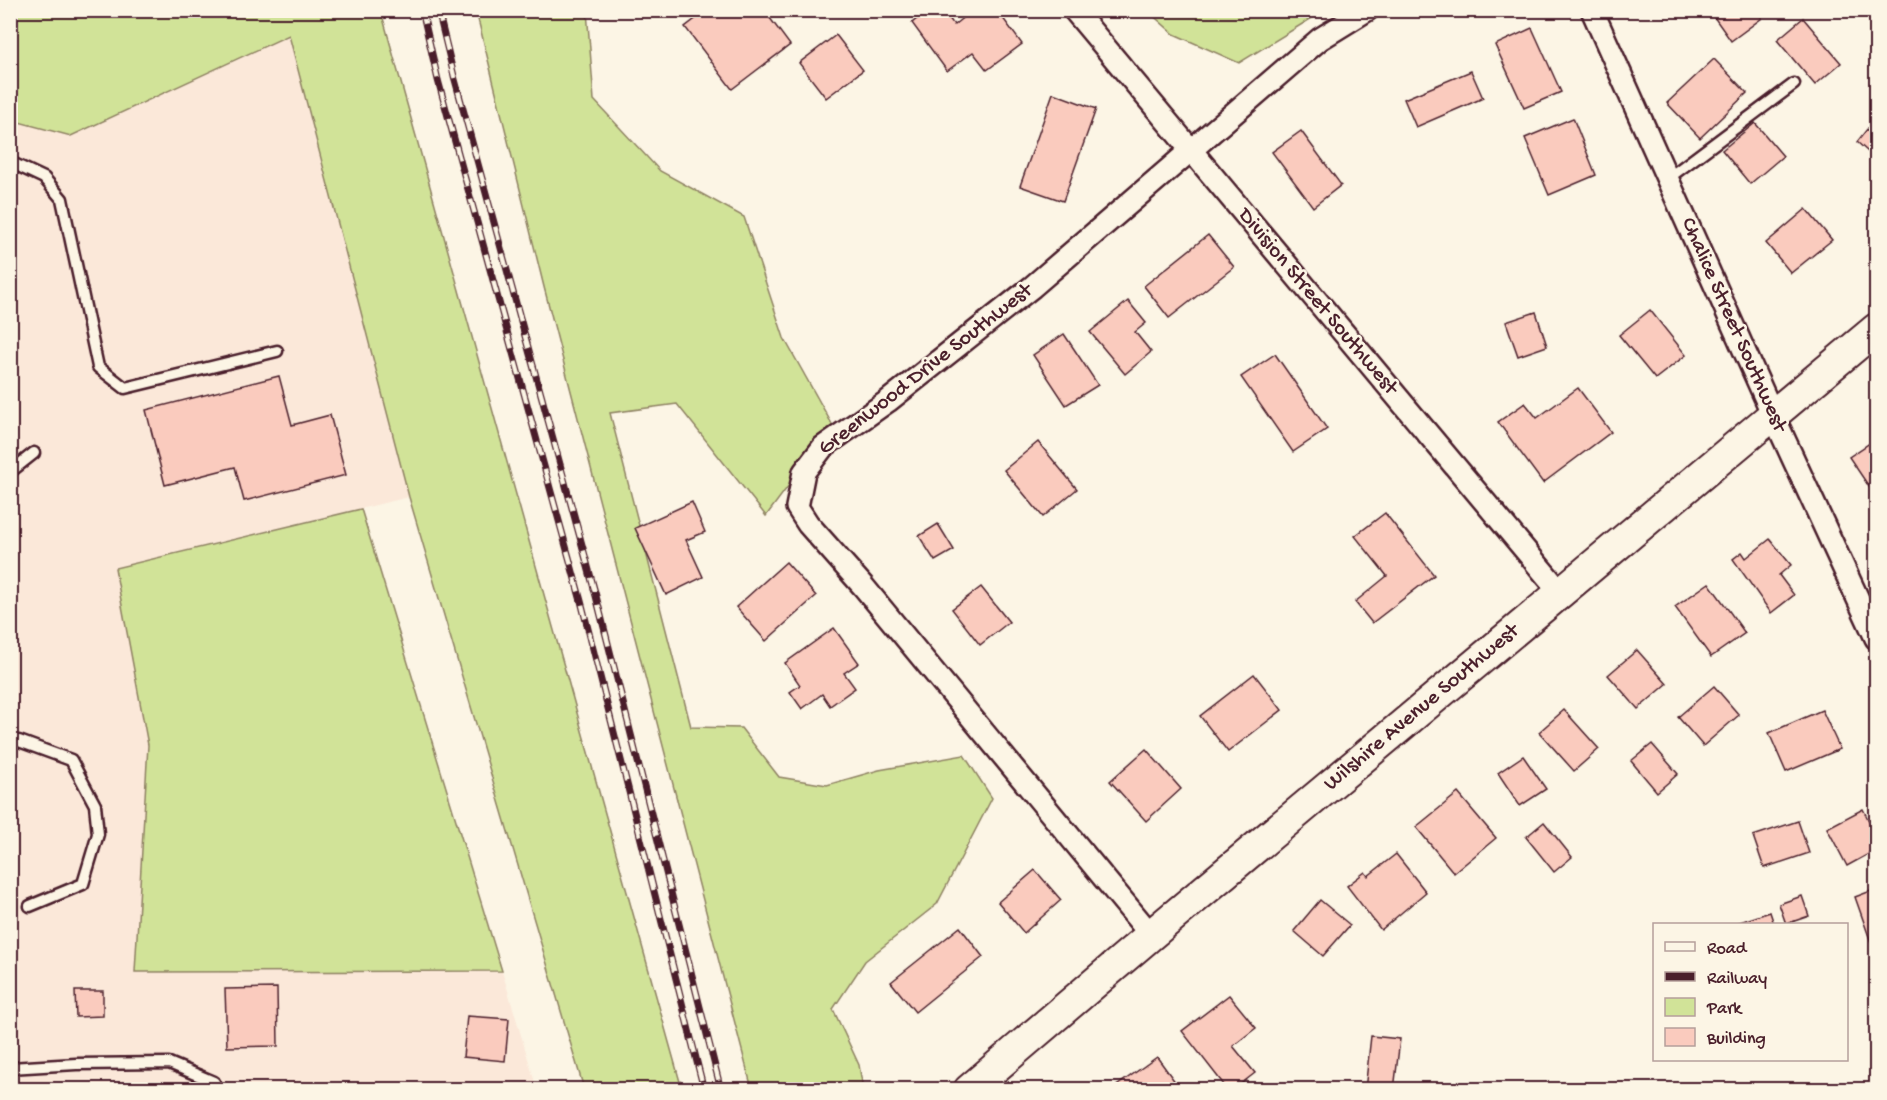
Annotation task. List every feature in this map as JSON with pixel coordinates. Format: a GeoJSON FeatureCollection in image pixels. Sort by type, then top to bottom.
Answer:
{"type":"FeatureCollection","features":[{"type":"Feature","properties":{"kind":"street","name":"Division Street Southwest"},"geometry":{"type":"LineString","coordinates":[[1074,10],[1561,593]]}},
{"type":"Feature","properties":{"kind":"street","name":"Greenwood Drive Southwest"},"geometry":{"type":"LineString","coordinates":[[1151,934],[863,586],[808,524],[797,507],[804,472],[824,447],[1032,287],[1320,39],[1367,10]]}},
{"type":"Feature","properties":{"kind":"street","name":"Chalice Street Southwest"},"geometry":{"type":"LineString","coordinates":[[1592,10],[1773,415],[1876,638]]}},
{"type":"Feature","properties":{"kind":"street","name":"Wilshire Avenue Southwest"},"geometry":{"type":"LineString","coordinates":[[969,1089],[1151,934],[1876,329]]}},
{"type":"Feature","properties":{"kind":"lane"},"geometry":{"type":"LineString","coordinates":[[1667,179],[1794,84]]}},
{"type":"Feature","properties":{"kind":"lane"},"geometry":{"type":"LineString","coordinates":[[10,162],[44,178],[62,199],[98,367],[125,388],[277,351]]}},
{"type":"Feature","properties":{"kind":"lane"},"geometry":{"type":"LineString","coordinates":[[10,472],[34,453]]}},
{"type":"Feature","properties":{"kind":"lane"},"geometry":{"type":"LineString","coordinates":[[10,741],[19,741],[71,760],[95,805],[98,834],[83,884],[30,906]]}},
{"type":"Feature","properties":{"kind":"lane"},"geometry":{"type":"LineString","coordinates":[[10,1068],[76,1064],[169,1064],[214,1082],[217,1089]]}},
{"type":"Feature","properties":{"kind":"shaded area"},"geometry":{"type":"Polygon","coordinates":[[[289,34],[409,497],[115,568],[148,745],[135,972],[502,971],[537,1089],[11,1089],[10,120],[71,136],[289,34]]]}},
{"type":"Feature","properties":{"kind":"green space"},"geometry":{"type":"Polygon","coordinates":[[[1311,10],[1312,18],[1239,63],[1174,34],[1148,11],[1311,10]]]}},
{"type":"Feature","properties":{"kind":"green space"},"geometry":{"type":"Polygon","coordinates":[[[10,11],[381,11],[682,1089],[584,1089],[409,497],[289,35],[71,136],[11,120],[10,11]]]}},
{"type":"Feature","properties":{"kind":"green space"},"geometry":{"type":"Polygon","coordinates":[[[476,11],[587,11],[594,100],[660,171],[744,217],[784,338],[833,426],[766,516],[677,404],[610,413],[691,727],[741,728],[779,777],[827,785],[879,770],[964,755],[992,798],[937,904],[865,961],[833,1009],[859,1065],[863,1089],[752,1089],[544,287],[476,11]]]}},
{"type":"Feature","properties":{"kind":"green space"},"geometry":{"type":"Polygon","coordinates":[[[361,509],[502,971],[135,972],[148,745],[115,568],[361,509]]]}},
{"type":"Feature","properties":{"kind":"building"},"geometry":{"type":"Polygon","coordinates":[[[707,10],[764,10],[790,45],[732,89],[685,27],[707,10]]]}},
{"type":"Feature","properties":{"kind":"building"},"geometry":{"type":"Polygon","coordinates":[[[928,10],[943,10],[954,25],[972,10],[997,10],[1022,44],[987,70],[973,52],[947,71],[912,23],[928,10]]]}},
{"type":"Feature","properties":{"kind":"building"},"geometry":{"type":"Polygon","coordinates":[[[1709,10],[1757,10],[1762,18],[1731,41],[1709,10]]]}},
{"type":"Feature","properties":{"kind":"building"},"geometry":{"type":"Polygon","coordinates":[[[1803,18],[1841,63],[1815,85],[1777,40],[1803,18]]]}},
{"type":"Feature","properties":{"kind":"building"},"geometry":{"type":"Polygon","coordinates":[[[1532,28],[1561,92],[1524,108],[1495,45],[1532,28]]]}},
{"type":"Feature","properties":{"kind":"building"},"geometry":{"type":"Polygon","coordinates":[[[836,35],[863,70],[826,98],[799,63],[836,35]]]}},
{"type":"Feature","properties":{"kind":"building"},"geometry":{"type":"Polygon","coordinates":[[[1714,59],[1747,93],[1700,138],[1667,103],[1714,59]]]}},
{"type":"Feature","properties":{"kind":"building"},"geometry":{"type":"Polygon","coordinates":[[[1471,71],[1483,98],[1416,127],[1404,99],[1471,71]]]}},
{"type":"Feature","properties":{"kind":"building"},"geometry":{"type":"Polygon","coordinates":[[[1053,93],[1096,109],[1063,201],[1020,186],[1053,93]]]}},
{"type":"Feature","properties":{"kind":"building"},"geometry":{"type":"Polygon","coordinates":[[[1573,118],[1596,175],[1549,195],[1525,138],[1573,118]]]}},
{"type":"Feature","properties":{"kind":"building"},"geometry":{"type":"Polygon","coordinates":[[[1876,118],[1876,159],[1857,142],[1876,118]]]}},
{"type":"Feature","properties":{"kind":"building"},"geometry":{"type":"Polygon","coordinates":[[[1755,123],[1783,156],[1750,184],[1722,150],[1755,123]]]}},
{"type":"Feature","properties":{"kind":"building"},"geometry":{"type":"Polygon","coordinates":[[[1301,131],[1341,185],[1313,207],[1272,152],[1301,131]]]}},
{"type":"Feature","properties":{"kind":"building"},"geometry":{"type":"Polygon","coordinates":[[[1806,209],[1832,240],[1791,273],[1766,243],[1806,209]]]}},
{"type":"Feature","properties":{"kind":"building"},"geometry":{"type":"Polygon","coordinates":[[[1208,235],[1234,267],[1169,318],[1144,286],[1208,235]]]}},
{"type":"Feature","properties":{"kind":"building"},"geometry":{"type":"Polygon","coordinates":[[[1128,301],[1146,323],[1135,332],[1151,352],[1125,374],[1090,332],[1128,301]]]}},
{"type":"Feature","properties":{"kind":"building"},"geometry":{"type":"Polygon","coordinates":[[[1650,310],[1686,355],[1655,379],[1619,335],[1650,310]]]}},
{"type":"Feature","properties":{"kind":"building"},"geometry":{"type":"Polygon","coordinates":[[[1536,312],[1547,346],[1518,356],[1506,322],[1536,312]]]}},
{"type":"Feature","properties":{"kind":"building"},"geometry":{"type":"Polygon","coordinates":[[[1064,334],[1098,385],[1066,405],[1033,355],[1064,334]]]}},
{"type":"Feature","properties":{"kind":"building"},"geometry":{"type":"Polygon","coordinates":[[[1275,354],[1327,429],[1293,452],[1241,377],[1275,354]]]}},
{"type":"Feature","properties":{"kind":"building"},"geometry":{"type":"Polygon","coordinates":[[[279,376],[292,425],[330,415],[346,475],[244,501],[235,467],[165,485],[146,410],[279,376]]]}},
{"type":"Feature","properties":{"kind":"building"},"geometry":{"type":"Polygon","coordinates":[[[1578,388],[1611,432],[1543,483],[1498,422],[1525,403],[1537,418],[1578,388]]]}},
{"type":"Feature","properties":{"kind":"building"},"geometry":{"type":"Polygon","coordinates":[[[1876,439],[1876,497],[1849,457],[1876,439]]]}},
{"type":"Feature","properties":{"kind":"building"},"geometry":{"type":"Polygon","coordinates":[[[1038,442],[1077,489],[1043,517],[1004,470],[1038,442]]]}},
{"type":"Feature","properties":{"kind":"building"},"geometry":{"type":"Polygon","coordinates":[[[692,502],[705,532],[686,540],[703,577],[666,595],[635,528],[692,502]]]}},
{"type":"Feature","properties":{"kind":"building"},"geometry":{"type":"Polygon","coordinates":[[[1385,513],[1434,575],[1372,623],[1355,602],[1387,576],[1355,536],[1385,513]]]}},
{"type":"Feature","properties":{"kind":"building"},"geometry":{"type":"Polygon","coordinates":[[[938,524],[954,550],[935,561],[919,536],[938,524]]]}},
{"type":"Feature","properties":{"kind":"building"},"geometry":{"type":"Polygon","coordinates":[[[1770,539],[1791,565],[1779,575],[1794,595],[1771,613],[1733,559],[1742,552],[1746,558],[1770,539]]]}},
{"type":"Feature","properties":{"kind":"building"},"geometry":{"type":"Polygon","coordinates":[[[786,562],[816,596],[766,641],[736,607],[786,562]]]}},
{"type":"Feature","properties":{"kind":"building"},"geometry":{"type":"Polygon","coordinates":[[[1709,583],[1745,633],[1711,657],[1675,607],[1709,583]]]}},
{"type":"Feature","properties":{"kind":"building"},"geometry":{"type":"Polygon","coordinates":[[[981,587],[1009,622],[980,645],[952,609],[981,587]]]}},
{"type":"Feature","properties":{"kind":"building"},"geometry":{"type":"Polygon","coordinates":[[[834,628],[859,663],[844,673],[855,688],[830,706],[822,694],[802,709],[790,692],[800,685],[785,663],[834,628]]]}},
{"type":"Feature","properties":{"kind":"building"},"geometry":{"type":"Polygon","coordinates":[[[1637,650],[1667,684],[1638,709],[1608,675],[1637,650]]]}},
{"type":"Feature","properties":{"kind":"building"},"geometry":{"type":"Polygon","coordinates":[[[1254,674],[1282,710],[1228,752],[1200,716],[1254,674]]]}},
{"type":"Feature","properties":{"kind":"building"},"geometry":{"type":"Polygon","coordinates":[[[1714,686],[1739,715],[1703,746],[1678,717],[1714,686]]]}},
{"type":"Feature","properties":{"kind":"building"},"geometry":{"type":"Polygon","coordinates":[[[1564,710],[1599,749],[1574,771],[1539,732],[1564,710]]]}},
{"type":"Feature","properties":{"kind":"building"},"geometry":{"type":"Polygon","coordinates":[[[1822,710],[1840,749],[1786,772],[1769,733],[1822,710]]]}},
{"type":"Feature","properties":{"kind":"building"},"geometry":{"type":"Polygon","coordinates":[[[1652,744],[1678,774],[1657,792],[1631,761],[1652,744]]]}},
{"type":"Feature","properties":{"kind":"building"},"geometry":{"type":"Polygon","coordinates":[[[1146,749],[1181,789],[1146,821],[1110,781],[1146,749]]]}},
{"type":"Feature","properties":{"kind":"building"},"geometry":{"type":"Polygon","coordinates":[[[1523,756],[1546,789],[1520,806],[1498,773],[1523,756]]]}},
{"type":"Feature","properties":{"kind":"building"},"geometry":{"type":"Polygon","coordinates":[[[1458,793],[1496,838],[1454,873],[1416,827],[1458,793]]]}},
{"type":"Feature","properties":{"kind":"building"},"geometry":{"type":"Polygon","coordinates":[[[1863,809],[1876,835],[1876,850],[1847,866],[1827,828],[1863,809]]]}},
{"type":"Feature","properties":{"kind":"building"},"geometry":{"type":"Polygon","coordinates":[[[1798,821],[1809,853],[1764,868],[1753,836],[1798,821]]]}},
{"type":"Feature","properties":{"kind":"building"},"geometry":{"type":"Polygon","coordinates":[[[1544,822],[1572,857],[1554,872],[1526,837],[1544,822]]]}},
{"type":"Feature","properties":{"kind":"building"},"geometry":{"type":"Polygon","coordinates":[[[1396,854],[1426,892],[1381,930],[1347,886],[1365,872],[1368,876],[1396,854]]]}},
{"type":"Feature","properties":{"kind":"building"},"geometry":{"type":"Polygon","coordinates":[[[1035,870],[1061,900],[1024,933],[998,902],[1035,870]]]}},
{"type":"Feature","properties":{"kind":"building"},"geometry":{"type":"Polygon","coordinates":[[[1876,889],[1876,947],[1873,948],[1855,897],[1876,889]]]}},
{"type":"Feature","properties":{"kind":"building"},"geometry":{"type":"Polygon","coordinates":[[[1802,896],[1809,916],[1786,923],[1779,904],[1802,896]]]}},
{"type":"Feature","properties":{"kind":"building"},"geometry":{"type":"Polygon","coordinates":[[[1320,900],[1350,925],[1323,956],[1294,931],[1320,900]]]}},
{"type":"Feature","properties":{"kind":"building"},"geometry":{"type":"Polygon","coordinates":[[[1770,912],[1774,923],[1737,923],[1770,912]]]}},
{"type":"Feature","properties":{"kind":"building"},"geometry":{"type":"Polygon","coordinates":[[[960,927],[983,957],[915,1012],[891,982],[960,927]]]}},
{"type":"Feature","properties":{"kind":"building"},"geometry":{"type":"Polygon","coordinates":[[[277,988],[278,1046],[227,1047],[225,989],[277,988]]]}},
{"type":"Feature","properties":{"kind":"building"},"geometry":{"type":"Polygon","coordinates":[[[75,991],[103,991],[103,1016],[76,1017],[75,991]]]}},
{"type":"Feature","properties":{"kind":"building"},"geometry":{"type":"Polygon","coordinates":[[[1229,995],[1256,1028],[1233,1046],[1255,1073],[1233,1090],[1228,1090],[1182,1031],[1229,995]]]}},
{"type":"Feature","properties":{"kind":"building"},"geometry":{"type":"Polygon","coordinates":[[[467,1016],[509,1019],[505,1061],[463,1057],[467,1016]]]}},
{"type":"Feature","properties":{"kind":"building"},"geometry":{"type":"Polygon","coordinates":[[[1371,1036],[1400,1039],[1394,1090],[1365,1090],[1371,1036]]]}},
{"type":"Feature","properties":{"kind":"building"},"geometry":{"type":"Polygon","coordinates":[[[1157,1057],[1181,1090],[1111,1090],[1157,1057]]]}},
{"type":"Feature","properties":{"kind":"railway"},"geometry":{"type":"LineString","coordinates":[[422,10],[438,80],[581,601],[704,1090]]}},
{"type":"Feature","properties":{"kind":"railway"},"geometry":{"type":"LineString","coordinates":[[438,10],[596,596],[721,1090]]}}]}
